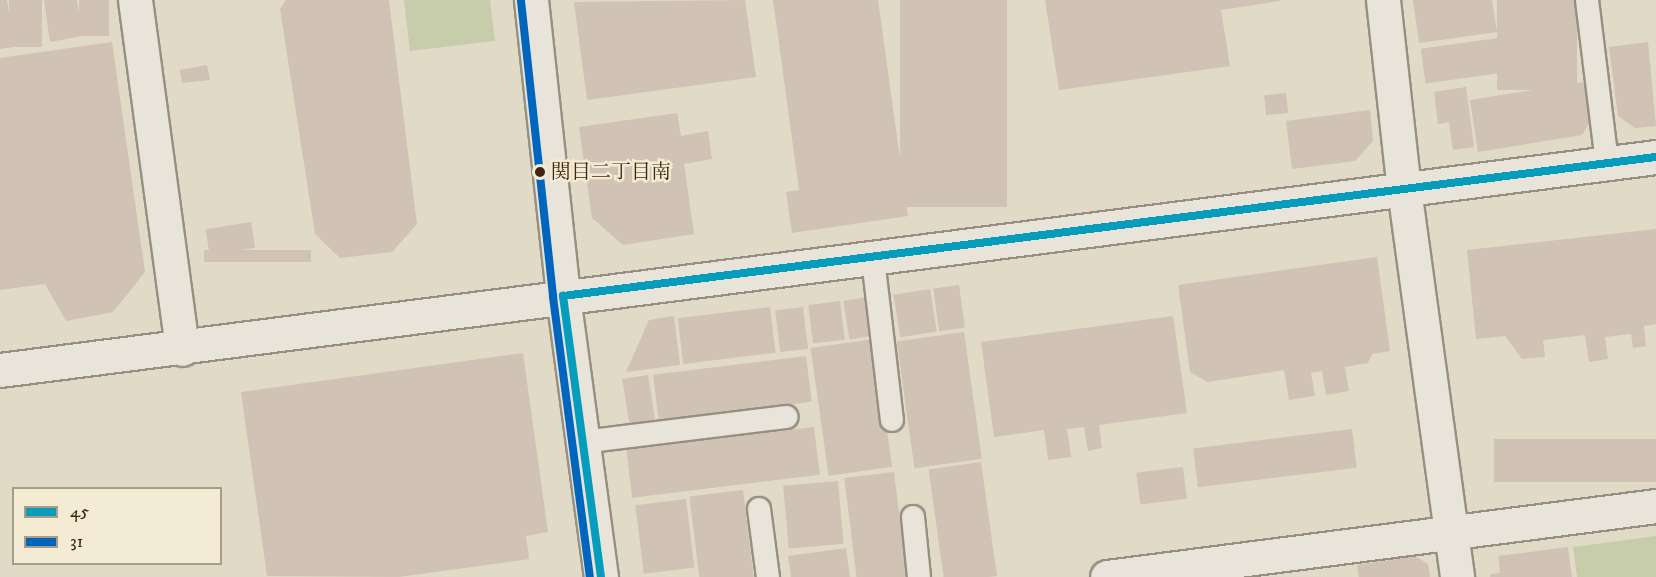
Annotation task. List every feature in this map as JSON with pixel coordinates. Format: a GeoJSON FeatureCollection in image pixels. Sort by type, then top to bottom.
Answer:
{"type":"FeatureCollection","features":[{"type":"Feature","properties":{"kind":"street"},"geometry":{"type":"LineString","coordinates":[[135,0],[182,349]]}},
{"type":"Feature","properties":{"kind":"street"},"geometry":{"type":"LineString","coordinates":[[531,0],[563,296],[600,577]]}},
{"type":"Feature","properties":{"kind":"street"},"geometry":{"type":"LineString","coordinates":[[1383,0],[1404,189],[1457,577]]}},
{"type":"Feature","properties":{"kind":"street"},"geometry":{"type":"LineString","coordinates":[[0,370],[182,349],[563,296],[873,259],[1656,158]]}},
{"type":"Feature","properties":{"kind":"street"},"geometry":{"type":"LineString","coordinates":[[1107,577],[1656,506]]}},
{"type":"Feature","properties":{"kind":"lane"},"geometry":{"type":"LineString","coordinates":[[1587,0],[1607,164]]}},
{"type":"Feature","properties":{"kind":"lane"},"geometry":{"type":"LineString","coordinates":[[873,259],[892,420]]}},
{"type":"Feature","properties":{"kind":"lane"},"geometry":{"type":"LineString","coordinates":[[582,442],[786,417]]}},
{"type":"Feature","properties":{"kind":"lane"},"geometry":{"type":"LineString","coordinates":[[759,509],[768,577]]}},
{"type":"Feature","properties":{"kind":"lane"},"geometry":{"type":"LineString","coordinates":[[913,517],[920,577]]}},
{"type":"Feature","properties":{"kind":"green space"},"geometry":{"type":"Polygon","coordinates":[[[404,0],[490,0],[495,41],[410,51],[404,0]]]}},
{"type":"Feature","properties":{"kind":"green space"},"geometry":{"type":"Polygon","coordinates":[[[1656,536],[1656,577],[1577,577],[1573,547],[1656,536]]]}},
{"type":"Feature","properties":{"kind":"building"},"geometry":{"type":"Polygon","coordinates":[[[0,0],[7,0],[14,47],[0,49],[0,0]]]}},
{"type":"Feature","properties":{"kind":"building"},"geometry":{"type":"Polygon","coordinates":[[[9,0],[42,0],[42,47],[9,47],[9,0]]]}},
{"type":"Feature","properties":{"kind":"building"},"geometry":{"type":"Polygon","coordinates":[[[44,0],[77,0],[82,36],[50,42],[44,0]]]}},
{"type":"Feature","properties":{"kind":"building"},"geometry":{"type":"Polygon","coordinates":[[[79,0],[109,0],[109,36],[79,36],[79,0]]]}},
{"type":"Feature","properties":{"kind":"building"},"geometry":{"type":"Polygon","coordinates":[[[286,0],[389,0],[417,224],[392,252],[340,258],[315,234],[280,9],[286,0]]]}},
{"type":"Feature","properties":{"kind":"building"},"geometry":{"type":"Polygon","coordinates":[[[745,0],[756,77],[587,100],[574,2],[745,0]]]}},
{"type":"Feature","properties":{"kind":"building"},"geometry":{"type":"Polygon","coordinates":[[[773,0],[878,0],[908,216],[792,233],[786,192],[799,190],[773,0]]]}},
{"type":"Feature","properties":{"kind":"building"},"geometry":{"type":"Polygon","coordinates":[[[900,0],[1007,0],[1007,207],[900,207],[900,0]]]}},
{"type":"Feature","properties":{"kind":"building"},"geometry":{"type":"Polygon","coordinates":[[[1045,0],[1280,1],[1221,10],[1230,66],[1059,90],[1045,0]]]}},
{"type":"Feature","properties":{"kind":"building"},"geometry":{"type":"Polygon","coordinates":[[[1413,0],[1492,0],[1497,32],[1419,43],[1413,0]]]}},
{"type":"Feature","properties":{"kind":"building"},"geometry":{"type":"Polygon","coordinates":[[[1497,0],[1577,0],[1577,90],[1497,90],[1497,0]]]}},
{"type":"Feature","properties":{"kind":"building"},"geometry":{"type":"Polygon","coordinates":[[[1498,38],[1503,73],[1426,84],[1421,49],[1498,38]]]}},
{"type":"Feature","properties":{"kind":"building"},"geometry":{"type":"Polygon","coordinates":[[[112,42],[145,272],[113,312],[66,321],[45,284],[0,290],[0,58],[112,42]]]}},
{"type":"Feature","properties":{"kind":"building"},"geometry":{"type":"Polygon","coordinates":[[[1648,42],[1656,126],[1635,128],[1618,116],[1609,47],[1648,42]]]}},
{"type":"Feature","properties":{"kind":"building"},"geometry":{"type":"Polygon","coordinates":[[[207,65],[210,80],[182,83],[180,70],[207,65]]]}},
{"type":"Feature","properties":{"kind":"building"},"geometry":{"type":"Polygon","coordinates":[[[1589,81],[1595,115],[1582,135],[1478,152],[1470,100],[1589,81]]]}},
{"type":"Feature","properties":{"kind":"building"},"geometry":{"type":"Polygon","coordinates":[[[1466,87],[1474,147],[1453,150],[1449,122],[1438,124],[1434,92],[1466,87]]]}},
{"type":"Feature","properties":{"kind":"building"},"geometry":{"type":"Polygon","coordinates":[[[1286,93],[1288,113],[1266,115],[1264,95],[1286,93]]]}},
{"type":"Feature","properties":{"kind":"building"},"geometry":{"type":"Polygon","coordinates":[[[1370,110],[1373,141],[1355,161],[1292,169],[1286,121],[1370,110]]]}},
{"type":"Feature","properties":{"kind":"building"},"geometry":{"type":"Polygon","coordinates":[[[677,113],[681,136],[708,131],[712,159],[684,164],[694,234],[623,245],[592,218],[579,127],[677,113]]]}},
{"type":"Feature","properties":{"kind":"building"},"geometry":{"type":"Polygon","coordinates":[[[251,222],[255,248],[210,255],[206,229],[251,222]]]}},
{"type":"Feature","properties":{"kind":"building"},"geometry":{"type":"Polygon","coordinates":[[[1656,229],[1656,324],[1644,326],[1646,346],[1633,348],[1631,334],[1605,337],[1608,359],[1589,362],[1585,335],[1543,340],[1545,357],[1522,359],[1505,336],[1476,339],[1467,250],[1656,229]]]}},
{"type":"Feature","properties":{"kind":"building"},"geometry":{"type":"Polygon","coordinates":[[[204,250],[311,250],[311,262],[204,262],[204,250]]]}},
{"type":"Feature","properties":{"kind":"building"},"geometry":{"type":"Polygon","coordinates":[[[1377,257],[1390,351],[1372,354],[1368,363],[1345,367],[1349,391],[1326,395],[1322,371],[1311,373],[1315,396],[1289,400],[1284,370],[1208,382],[1190,372],[1178,285],[1377,257]]]}},
{"type":"Feature","properties":{"kind":"building"},"geometry":{"type":"Polygon","coordinates":[[[959,285],[965,328],[939,331],[933,289],[959,285]]]}},
{"type":"Feature","properties":{"kind":"building"},"geometry":{"type":"Polygon","coordinates":[[[930,289],[937,331],[900,337],[893,295],[930,289]]]}},
{"type":"Feature","properties":{"kind":"building"},"geometry":{"type":"Polygon","coordinates":[[[868,297],[874,336],[849,339],[843,301],[868,297]]]}},
{"type":"Feature","properties":{"kind":"building"},"geometry":{"type":"Polygon","coordinates":[[[840,301],[845,340],[813,344],[808,305],[840,301]]]}},
{"type":"Feature","properties":{"kind":"building"},"geometry":{"type":"Polygon","coordinates":[[[770,307],[776,353],[683,364],[678,318],[770,307]]]}},
{"type":"Feature","properties":{"kind":"building"},"geometry":{"type":"Polygon","coordinates":[[[803,307],[808,349],[780,352],[775,310],[803,307]]]}},
{"type":"Feature","properties":{"kind":"building"},"geometry":{"type":"Polygon","coordinates":[[[674,316],[680,365],[626,372],[649,320],[674,316]]]}},
{"type":"Feature","properties":{"kind":"building"},"geometry":{"type":"Polygon","coordinates":[[[1173,316],[1187,413],[1099,425],[1102,448],[1088,451],[1084,427],[1067,429],[1071,457],[1048,460],[1044,430],[994,437],[981,342],[1173,316]]]}},
{"type":"Feature","properties":{"kind":"building"},"geometry":{"type":"Polygon","coordinates":[[[964,332],[982,459],[914,468],[897,341],[964,332]]]}},
{"type":"Feature","properties":{"kind":"building"},"geometry":{"type":"Polygon","coordinates":[[[874,339],[892,467],[829,476],[811,348],[874,339]]]}},
{"type":"Feature","properties":{"kind":"building"},"geometry":{"type":"Polygon","coordinates":[[[523,353],[548,532],[526,536],[529,559],[399,577],[267,576],[241,392],[523,353]]]}},
{"type":"Feature","properties":{"kind":"building"},"geometry":{"type":"Polygon","coordinates":[[[806,356],[812,402],[659,420],[653,375],[806,356]]]}},
{"type":"Feature","properties":{"kind":"building"},"geometry":{"type":"Polygon","coordinates":[[[648,375],[655,419],[629,424],[622,379],[648,375]]]}},
{"type":"Feature","properties":{"kind":"building"},"geometry":{"type":"Polygon","coordinates":[[[814,427],[820,475],[632,498],[626,450],[814,427]]]}},
{"type":"Feature","properties":{"kind":"building"},"geometry":{"type":"Polygon","coordinates":[[[1352,429],[1357,468],[1198,487],[1193,448],[1352,429]]]}},
{"type":"Feature","properties":{"kind":"building"},"geometry":{"type":"Polygon","coordinates":[[[1494,439],[1656,439],[1656,482],[1494,482],[1494,439]]]}},
{"type":"Feature","properties":{"kind":"building"},"geometry":{"type":"Polygon","coordinates":[[[981,462],[997,576],[944,577],[929,469],[981,462]]]}},
{"type":"Feature","properties":{"kind":"building"},"geometry":{"type":"Polygon","coordinates":[[[1183,467],[1187,499],[1140,504],[1136,473],[1183,467]]]}},
{"type":"Feature","properties":{"kind":"building"},"geometry":{"type":"Polygon","coordinates":[[[894,472],[907,577],[857,577],[844,478],[894,472]]]}},
{"type":"Feature","properties":{"kind":"building"},"geometry":{"type":"Polygon","coordinates":[[[838,481],[843,544],[789,549],[783,486],[838,481]]]}},
{"type":"Feature","properties":{"kind":"building"},"geometry":{"type":"Polygon","coordinates":[[[743,490],[754,577],[699,577],[689,497],[743,490]]]}},
{"type":"Feature","properties":{"kind":"building"},"geometry":{"type":"Polygon","coordinates":[[[686,499],[694,567],[644,574],[635,505],[686,499]]]}},
{"type":"Feature","properties":{"kind":"building"},"geometry":{"type":"Polygon","coordinates":[[[1568,547],[1572,577],[1490,577],[1490,574],[1500,573],[1498,556],[1568,547]]]}},
{"type":"Feature","properties":{"kind":"building"},"geometry":{"type":"Polygon","coordinates":[[[846,548],[850,577],[791,577],[788,556],[846,548]]]}},
{"type":"Feature","properties":{"kind":"building"},"geometry":{"type":"Polygon","coordinates":[[[1415,556],[1428,564],[1430,577],[1359,577],[1357,565],[1415,556]]]}},
{"type":"Feature","properties":{"kind":"transit line","name":"31"},"geometry":{"type":"LineString","coordinates":[[521,1],[553,297],[590,577]]}},
{"type":"Feature","properties":{"kind":"transit line","name":"45"},"geometry":{"type":"LineString","coordinates":[[601,577],[563,296],[1656,157]]}},
{"type":"Feature","properties":{"kind":"place","name":"関目二丁目南"},"geometry":{"type":"Point","coordinates":[540,172]}}]}
